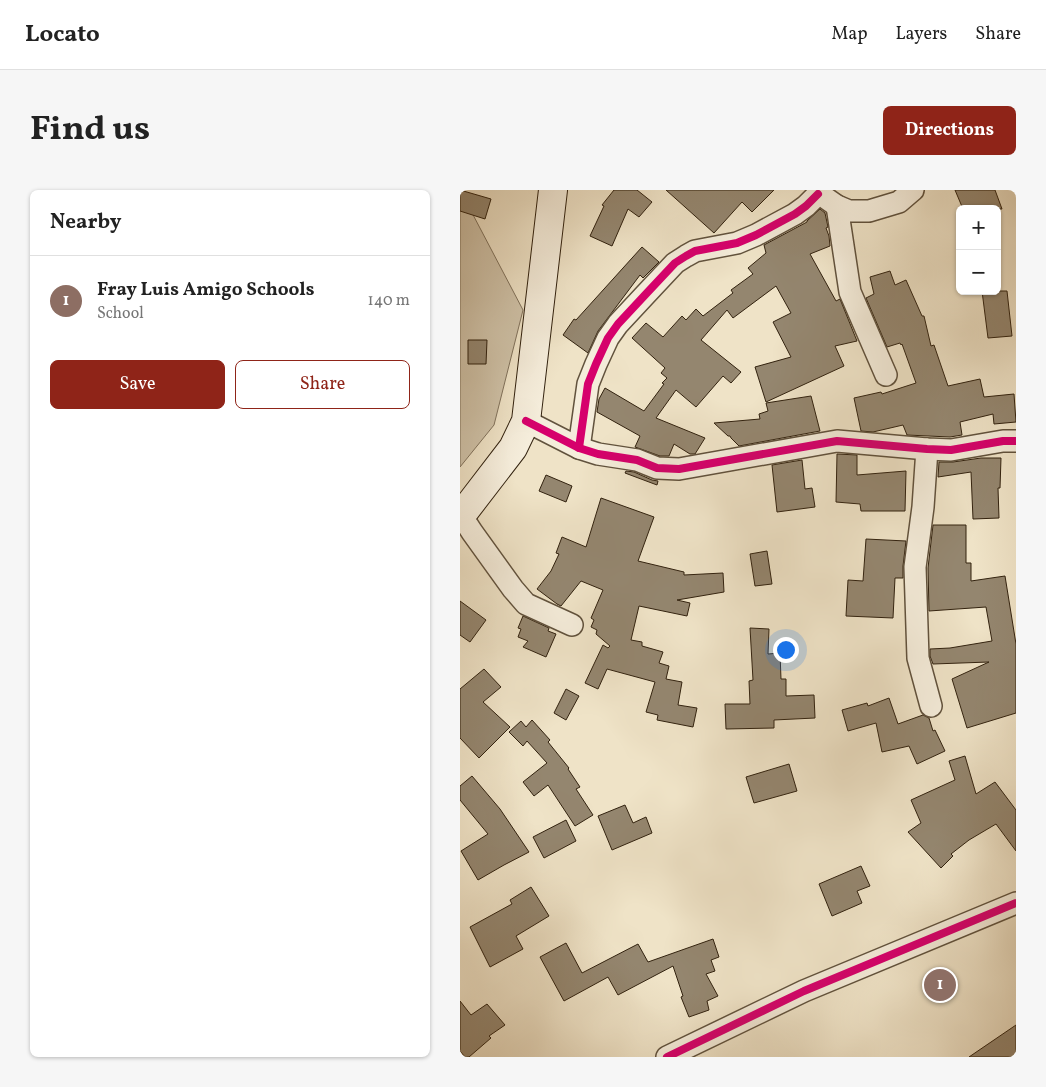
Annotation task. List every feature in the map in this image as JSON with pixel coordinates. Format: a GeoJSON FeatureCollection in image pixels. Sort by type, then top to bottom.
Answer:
{"type":"FeatureCollection","features":[{"type":"Feature","properties":{"kind":"street"},"geometry":{"type":"LineString","coordinates":[[554,190],[526,421],[513,448],[461,516],[513,589],[526,604],[572,625]]}},
{"type":"Feature","properties":{"kind":"street"},"geometry":{"type":"LineString","coordinates":[[580,448],[588,384],[608,338],[618,324],[675,263],[696,252],[737,243],[756,236],[806,206],[815,192],[849,211],[869,211],[898,202],[913,190]]}},
{"type":"Feature","properties":{"kind":"street"},"geometry":{"type":"LineString","coordinates":[[837,206],[850,292],[886,375]]}},
{"type":"Feature","properties":{"kind":"street"},"geometry":{"type":"LineString","coordinates":[[526,421],[580,448],[598,454],[637,460],[657,468],[679,469],[837,440],[951,450],[1003,441],[1016,441]]}},
{"type":"Feature","properties":{"kind":"street"},"geometry":{"type":"LineString","coordinates":[[927,449],[923,508],[915,567],[918,658],[931,706]]}},
{"type":"Feature","properties":{"kind":"street"},"geometry":{"type":"LineString","coordinates":[[667,1057],[804,991],[1016,903]]}},
{"type":"Feature","properties":{"kind":"shaded area"},"geometry":{"type":"Polygon","coordinates":[[[460,190],[523,310],[494,425],[460,467],[460,190]]]}},
{"type":"Feature","properties":{"kind":"building"},"geometry":{"type":"Polygon","coordinates":[[[460,190],[491,199],[485,219],[460,211],[460,190]]]}},
{"type":"Feature","properties":{"kind":"building"},"geometry":{"type":"Polygon","coordinates":[[[614,190],[637,190],[652,202],[639,217],[628,209],[612,246],[590,236],[604,206],[602,205],[614,190]]]}},
{"type":"Feature","properties":{"kind":"building"},"geometry":{"type":"Polygon","coordinates":[[[666,190],[774,190],[752,212],[742,202],[714,233],[666,190]]]}},
{"type":"Feature","properties":{"kind":"building"},"geometry":{"type":"Polygon","coordinates":[[[955,190],[995,190],[1001,205],[961,205],[955,190]]]}},
{"type":"Feature","properties":{"kind":"building"},"geometry":{"type":"Polygon","coordinates":[[[820,209],[825,213],[830,246],[810,254],[836,301],[840,299],[857,341],[835,346],[844,366],[766,402],[755,367],[791,357],[773,322],[791,313],[776,286],[733,318],[727,310],[701,340],[741,372],[731,383],[723,376],[696,407],[676,390],[656,418],[705,438],[695,454],[690,454],[674,444],[669,456],[660,456],[635,447],[640,436],[597,412],[599,399],[605,388],[644,411],[664,384],[662,383],[667,378],[661,373],[665,368],[632,338],[646,323],[663,337],[682,316],[686,320],[696,309],[703,316],[733,293],[731,290],[753,274],[748,268],[766,253],[764,245],[807,222],[820,209]]]}},
{"type":"Feature","properties":{"kind":"building"},"geometry":{"type":"Polygon","coordinates":[[[642,247],[659,262],[643,278],[640,275],[598,331],[588,353],[563,335],[574,319],[576,320],[642,247]]]}},
{"type":"Feature","properties":{"kind":"building"},"geometry":{"type":"Polygon","coordinates":[[[890,271],[895,285],[906,280],[922,316],[924,316],[931,346],[934,345],[948,386],[980,379],[984,397],[1014,394],[1016,422],[994,424],[993,414],[960,422],[962,435],[950,437],[907,435],[903,425],[873,432],[861,431],[854,398],[881,392],[882,394],[916,383],[902,344],[887,347],[866,298],[874,294],[870,277],[890,271]]]}},
{"type":"Feature","properties":{"kind":"building"},"geometry":{"type":"Polygon","coordinates":[[[1001,291],[1007,291],[1012,336],[988,338],[983,295],[1001,295],[1001,291]]]}},
{"type":"Feature","properties":{"kind":"building"},"geometry":{"type":"Polygon","coordinates":[[[468,340],[487,340],[486,364],[468,364],[468,340]]]}},
{"type":"Feature","properties":{"kind":"building"},"geometry":{"type":"Polygon","coordinates":[[[811,396],[820,431],[739,446],[714,423],[760,419],[759,414],[768,411],[766,403],[811,396]]]}},
{"type":"Feature","properties":{"kind":"building"},"geometry":{"type":"Polygon","coordinates":[[[837,454],[857,455],[857,475],[906,471],[905,511],[861,511],[860,504],[836,502],[837,454]]]}},
{"type":"Feature","properties":{"kind":"building"},"geometry":{"type":"Polygon","coordinates":[[[1001,458],[1000,488],[998,488],[999,518],[973,519],[971,472],[938,477],[939,462],[1001,458]]]}},
{"type":"Feature","properties":{"kind":"building"},"geometry":{"type":"Polygon","coordinates":[[[802,460],[805,489],[812,488],[815,507],[777,512],[772,465],[802,460]]]}},
{"type":"Feature","properties":{"kind":"building"},"geometry":{"type":"Polygon","coordinates":[[[626,471],[658,481],[657,485],[625,473],[626,471]]]}},
{"type":"Feature","properties":{"kind":"building"},"geometry":{"type":"Polygon","coordinates":[[[546,475],[572,486],[566,502],[539,491],[546,475]]]}},
{"type":"Feature","properties":{"kind":"building"},"geometry":{"type":"Polygon","coordinates":[[[601,498],[654,517],[638,561],[684,572],[684,575],[723,573],[724,592],[677,600],[690,603],[687,616],[639,606],[631,640],[642,642],[642,646],[663,652],[659,663],[669,666],[666,679],[682,682],[678,705],[697,708],[693,727],[657,720],[658,715],[646,712],[655,682],[607,669],[598,689],[585,683],[603,645],[608,648],[610,646],[596,634],[597,630],[591,627],[594,620],[591,618],[603,590],[581,581],[561,606],[537,589],[551,571],[559,554],[556,553],[562,537],[586,547],[601,498]]]}},
{"type":"Feature","properties":{"kind":"building"},"geometry":{"type":"Polygon","coordinates":[[[933,525],[966,525],[966,563],[971,563],[971,581],[1005,576],[1016,644],[1016,713],[967,728],[952,679],[989,662],[933,664],[930,649],[950,648],[992,641],[986,607],[929,611],[928,568],[933,525]]]}},
{"type":"Feature","properties":{"kind":"building"},"geometry":{"type":"Polygon","coordinates":[[[866,539],[906,541],[903,578],[895,578],[893,618],[846,616],[848,580],[863,581],[866,539]]]}},
{"type":"Feature","properties":{"kind":"building"},"geometry":{"type":"Polygon","coordinates":[[[767,551],[772,584],[755,586],[750,554],[767,551]]]}},
{"type":"Feature","properties":{"kind":"building"},"geometry":{"type":"Polygon","coordinates":[[[460,601],[486,620],[470,642],[460,635],[460,601]]]}},
{"type":"Feature","properties":{"kind":"building"},"geometry":{"type":"Polygon","coordinates":[[[523,616],[549,628],[548,631],[556,634],[546,657],[523,647],[528,641],[518,637],[521,629],[518,628],[523,616]]]}},
{"type":"Feature","properties":{"kind":"building"},"geometry":{"type":"Polygon","coordinates":[[[750,628],[769,629],[768,654],[780,653],[781,679],[786,679],[786,696],[814,695],[815,718],[774,720],[774,728],[726,729],[725,704],[750,704],[749,681],[753,680],[750,628]]]}},
{"type":"Feature","properties":{"kind":"building"},"geometry":{"type":"Polygon","coordinates":[[[484,669],[501,687],[483,702],[510,727],[479,758],[460,738],[460,689],[484,669]]]}},
{"type":"Feature","properties":{"kind":"building"},"geometry":{"type":"Polygon","coordinates":[[[566,689],[579,696],[566,720],[554,713],[566,689]]]}},
{"type":"Feature","properties":{"kind":"building"},"geometry":{"type":"Polygon","coordinates":[[[889,698],[898,724],[923,715],[929,718],[933,731],[935,730],[945,751],[917,764],[909,746],[882,752],[876,723],[848,731],[842,710],[867,703],[868,706],[889,698]]]}},
{"type":"Feature","properties":{"kind":"building"},"geometry":{"type":"Polygon","coordinates":[[[532,720],[550,740],[548,742],[569,768],[580,787],[576,789],[593,815],[575,826],[548,785],[534,796],[523,782],[547,763],[527,741],[523,746],[509,732],[521,721],[526,727],[532,720]]]}},
{"type":"Feature","properties":{"kind":"building"},"geometry":{"type":"Polygon","coordinates":[[[965,756],[976,794],[995,782],[1016,810],[1016,851],[996,824],[969,840],[951,854],[953,856],[941,868],[908,832],[921,823],[911,800],[955,780],[949,761],[965,756]]]}},
{"type":"Feature","properties":{"kind":"building"},"geometry":{"type":"Polygon","coordinates":[[[789,764],[797,791],[754,803],[746,777],[789,764]]]}},
{"type":"Feature","properties":{"kind":"building"},"geometry":{"type":"Polygon","coordinates":[[[472,776],[500,809],[529,852],[478,880],[461,851],[488,834],[460,800],[460,786],[472,776]]]}},
{"type":"Feature","properties":{"kind":"building"},"geometry":{"type":"Polygon","coordinates":[[[625,805],[633,823],[646,817],[652,833],[612,850],[598,816],[625,805]]]}},
{"type":"Feature","properties":{"kind":"building"},"geometry":{"type":"Polygon","coordinates":[[[566,820],[576,841],[544,858],[533,837],[566,820]]]}},
{"type":"Feature","properties":{"kind":"building"},"geometry":{"type":"Polygon","coordinates":[[[861,866],[870,886],[857,891],[862,903],[832,916],[819,884],[861,866]]]}},
{"type":"Feature","properties":{"kind":"building"},"geometry":{"type":"Polygon","coordinates":[[[531,887],[549,916],[516,936],[523,949],[490,967],[470,927],[512,904],[510,900],[531,887]]]}},
{"type":"Feature","properties":{"kind":"building"},"geometry":{"type":"Polygon","coordinates":[[[713,939],[719,957],[711,960],[715,971],[706,974],[718,996],[707,1001],[709,1010],[689,1017],[681,997],[683,996],[673,966],[618,995],[608,977],[564,1001],[540,957],[566,943],[582,973],[638,944],[648,962],[713,939]]]}},
{"type":"Feature","properties":{"kind":"building"},"geometry":{"type":"Polygon","coordinates":[[[460,1001],[471,1015],[487,1004],[505,1025],[489,1036],[491,1038],[469,1057],[465,1057],[460,1051],[460,1001]]]}},
{"type":"Feature","properties":{"kind":"building"},"geometry":{"type":"Polygon","coordinates":[[[1016,1025],[1016,1057],[969,1057],[1016,1025]]]}},
{"type":"Feature","properties":{"kind":"cycle path"},"geometry":{"type":"LineString","coordinates":[[579,448],[588,384],[608,338],[618,324],[675,263],[695,251],[737,243],[756,235],[795,214],[818,194]]}},
{"type":"Feature","properties":{"kind":"cycle path"},"geometry":{"type":"LineString","coordinates":[[526,421],[579,448],[598,454],[637,460],[657,468],[679,469],[837,441],[951,450],[1003,441],[1016,441]]}},
{"type":"Feature","properties":{"kind":"cycle path"},"geometry":{"type":"LineString","coordinates":[[667,1057],[804,991],[1016,903]]}},
{"type":"Feature","properties":{"kind":"place","name":"Fray Luis Amigo Schools"},"geometry":{"type":"Point","coordinates":[940,985]}}]}
